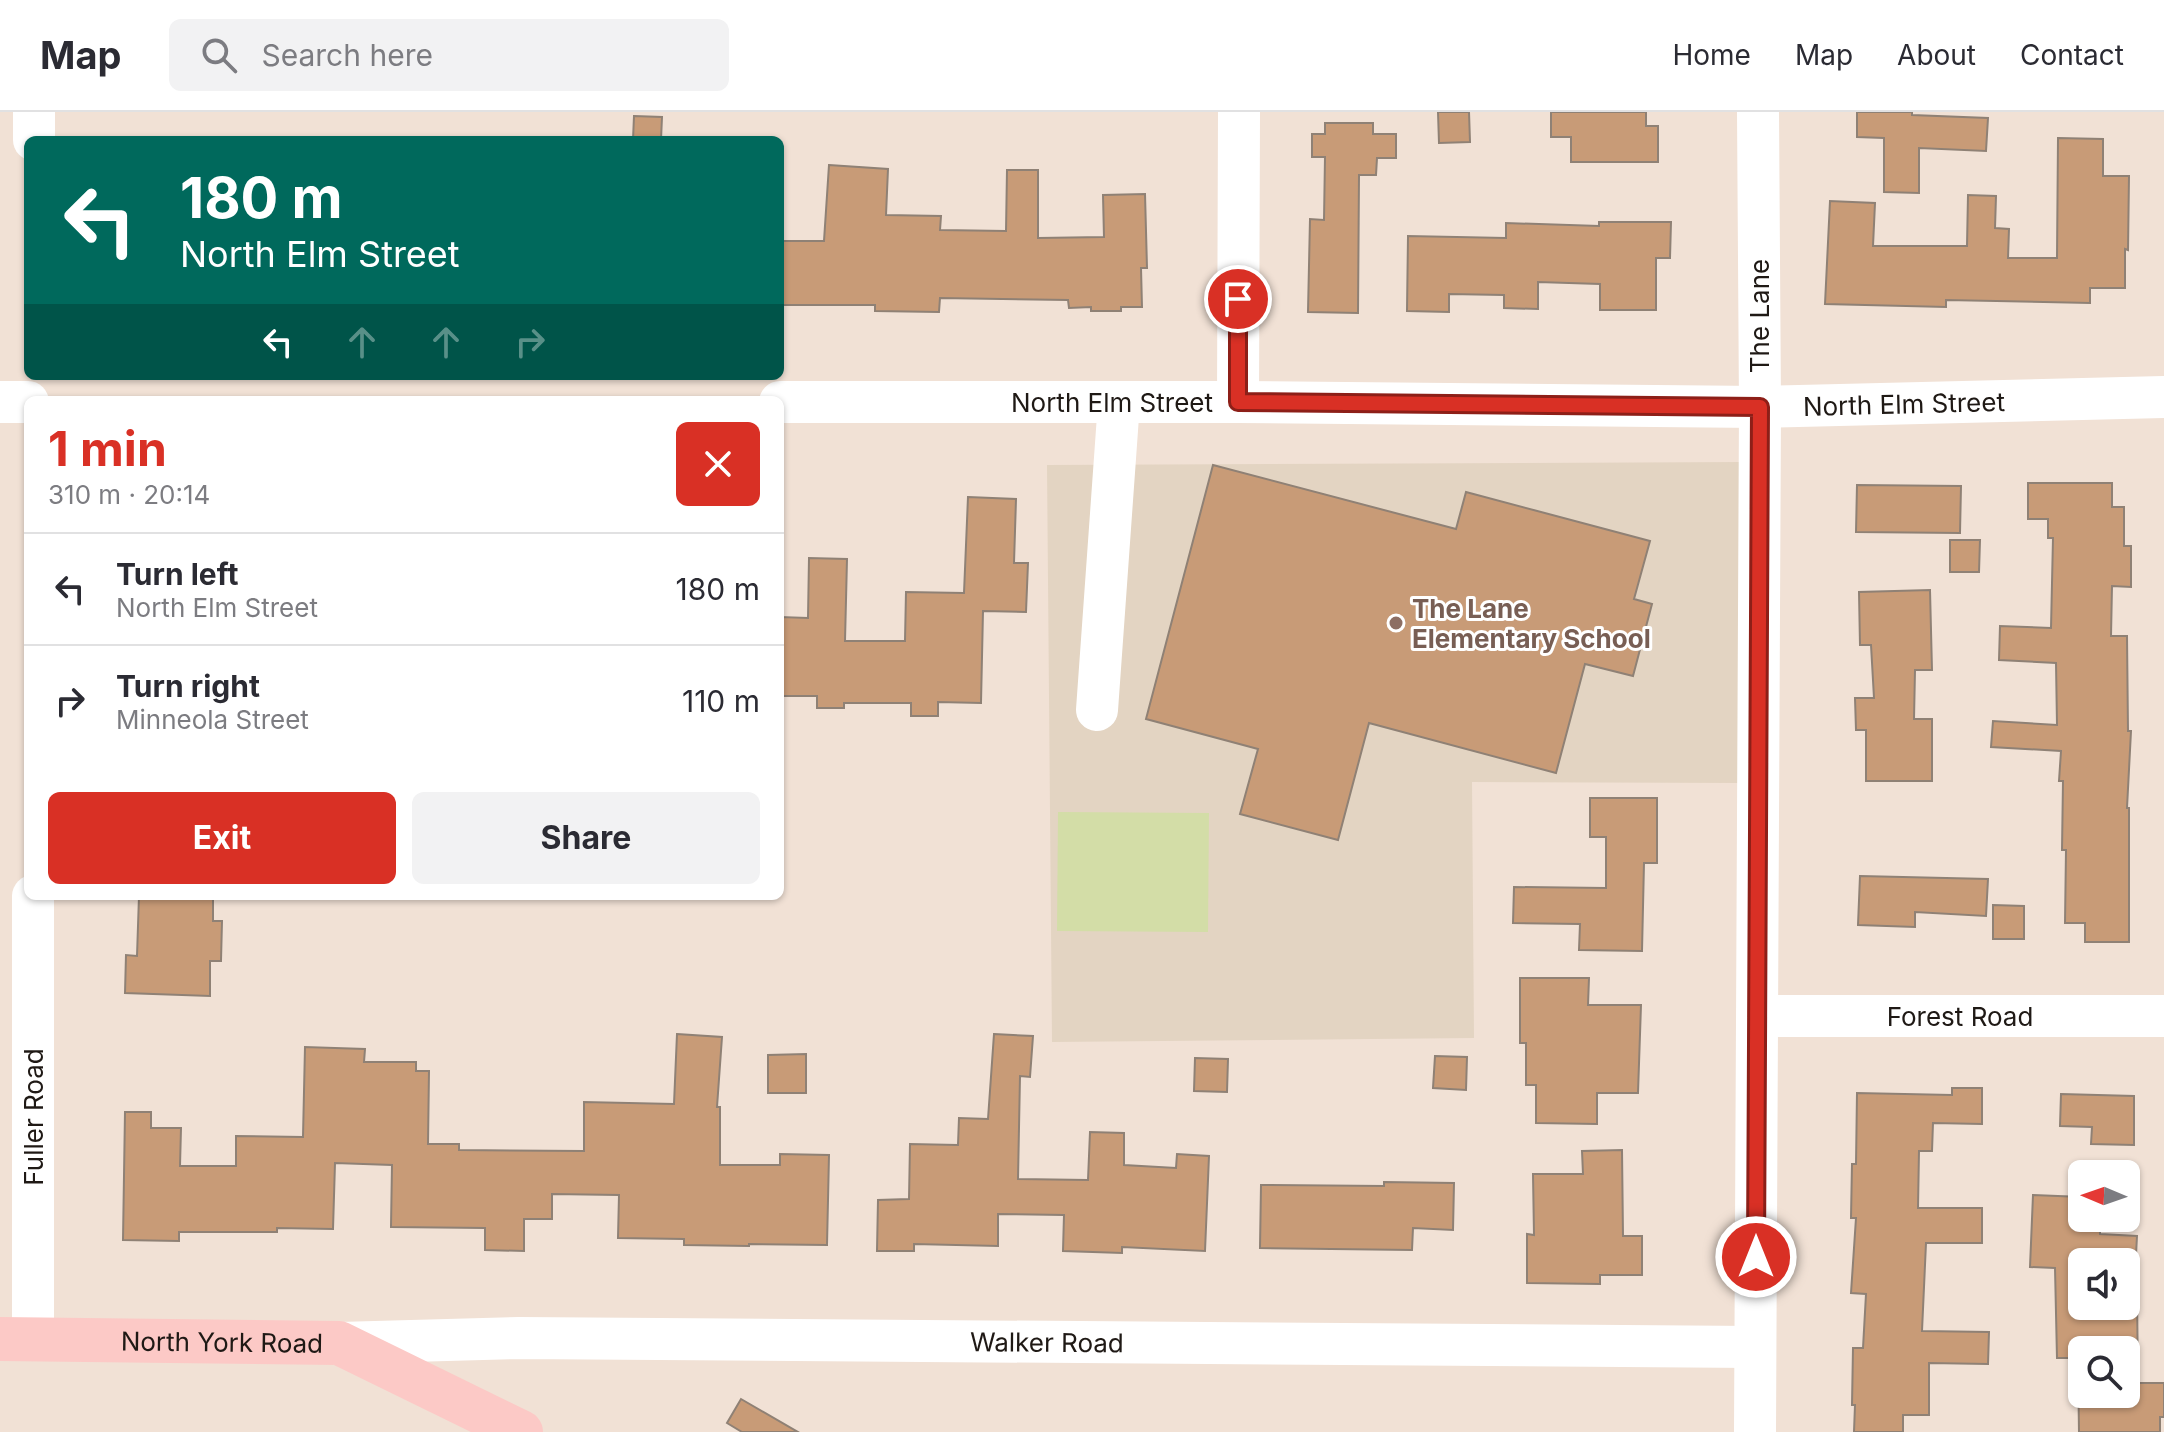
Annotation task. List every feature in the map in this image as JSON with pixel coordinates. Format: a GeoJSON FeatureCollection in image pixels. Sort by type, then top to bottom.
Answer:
{"type":"FeatureCollection","features":[{"type":"Feature","properties":{"kind":"main road","name":"North York Road"},"geometry":{"type":"LineString","coordinates":[[16,1339],[339,1343],[521,1432]]}},
{"type":"Feature","properties":{"kind":"street"},"geometry":{"type":"LineString","coordinates":[[34,112],[34,136]]}},
{"type":"Feature","properties":{"kind":"street"},"geometry":{"type":"LineString","coordinates":[[1238,402],[1239,112]]}},
{"type":"Feature","properties":{"kind":"street","name":"The Lane"},"geometry":{"type":"LineString","coordinates":[[1755,1432],[1760,407],[1758,112]]}},
{"type":"Feature","properties":{"kind":"street","name":"North Elm Street"},"geometry":{"type":"LineString","coordinates":[[784,402],[1760,407],[2164,397]]}},
{"type":"Feature","properties":{"kind":"street"},"geometry":{"type":"LineString","coordinates":[[0,402],[24,401]]}},
{"type":"Feature","properties":{"kind":"street"},"geometry":{"type":"LineString","coordinates":[[1097,710],[1119,402]]}},
{"type":"Feature","properties":{"kind":"street","name":"Fuller Road"},"geometry":{"type":"LineString","coordinates":[[16,1339],[33,900]]}},
{"type":"Feature","properties":{"kind":"street","name":"Forest Road"},"geometry":{"type":"LineString","coordinates":[[1758,1016],[2164,1016]]}},
{"type":"Feature","properties":{"kind":"street","name":"Walker Road"},"geometry":{"type":"LineString","coordinates":[[339,1343],[519,1338],[1755,1347]]}},
{"type":"Feature","properties":{"kind":"shaded area","name":"The Lane Elementary School"},"geometry":{"type":"Polygon","coordinates":[[[1744,462],[1741,783],[1472,782],[1474,1038],[1052,1042],[1047,465],[1744,462]]]}},
{"type":"Feature","properties":{"kind":"green space"},"geometry":{"type":"Polygon","coordinates":[[[1058,812],[1209,813],[1208,932],[1057,931],[1058,812]]]}},
{"type":"Feature","properties":{"kind":"building"},"geometry":{"type":"Polygon","coordinates":[[[1438,112],[1469,112],[1470,142],[1439,143],[1438,112]]]}},
{"type":"Feature","properties":{"kind":"building"},"geometry":{"type":"Polygon","coordinates":[[[1551,112],[1646,112],[1646,126],[1658,126],[1658,162],[1571,162],[1571,137],[1551,137],[1551,112]]]}},
{"type":"Feature","properties":{"kind":"building"},"geometry":{"type":"Polygon","coordinates":[[[1857,112],[1912,112],[1912,115],[1988,118],[1986,151],[1919,148],[1919,193],[1884,192],[1884,138],[1857,137],[1857,112]]]}},
{"type":"Feature","properties":{"kind":"building"},"geometry":{"type":"Polygon","coordinates":[[[634,116],[662,117],[661,136],[633,136],[634,116]]]}},
{"type":"Feature","properties":{"kind":"building"},"geometry":{"type":"Polygon","coordinates":[[[1325,123],[1373,123],[1373,134],[1396,134],[1396,158],[1377,158],[1376,175],[1359,175],[1358,313],[1308,312],[1310,219],[1324,220],[1325,157],[1312,157],[1312,134],[1325,134],[1325,123]]]}},
{"type":"Feature","properties":{"kind":"building"},"geometry":{"type":"Polygon","coordinates":[[[2058,138],[2103,139],[2103,176],[2129,176],[2125,288],[2090,288],[2090,303],[1946,300],[1946,307],[1825,304],[1830,201],[1875,203],[1873,246],[1967,246],[1968,195],[1996,196],[1995,228],[2009,229],[2008,258],[2057,258],[2058,138]]]}},
{"type":"Feature","properties":{"kind":"building"},"geometry":{"type":"Polygon","coordinates":[[[829,165],[888,169],[886,215],[941,216],[940,230],[1006,231],[1007,170],[1038,170],[1038,238],[1104,237],[1103,195],[1145,194],[1147,268],[1141,268],[1142,307],[1091,311],[1091,307],[1069,308],[1068,300],[940,298],[939,312],[875,311],[875,305],[784,305],[784,241],[824,241],[829,165]]]}},
{"type":"Feature","properties":{"kind":"building"},"geometry":{"type":"Polygon","coordinates":[[[1599,222],[1671,222],[1670,258],[1656,258],[1656,310],[1600,310],[1600,284],[1538,282],[1538,309],[1504,308],[1504,295],[1449,294],[1449,312],[1407,311],[1408,236],[1506,238],[1506,223],[1599,226],[1599,222]]]}},
{"type":"Feature","properties":{"kind":"building"},"geometry":{"type":"Polygon","coordinates":[[[1213,465],[1456,529],[1466,492],[1650,541],[1634,599],[1652,604],[1633,676],[1585,664],[1556,773],[1369,723],[1338,840],[1240,814],[1258,749],[1146,719],[1213,465]]]}},
{"type":"Feature","properties":{"kind":"building"},"geometry":{"type":"Polygon","coordinates":[[[2028,483],[2112,483],[2112,507],[2124,507],[2124,546],[2131,546],[2131,587],[2112,586],[2111,636],[2127,636],[2128,731],[2131,731],[2127,808],[2129,942],[2085,942],[2085,923],[2065,923],[2066,850],[2062,850],[2063,781],[2059,781],[2061,751],[1991,747],[1993,721],[2057,725],[2056,663],[1999,660],[2000,626],[2051,628],[2053,538],[2048,538],[2048,519],[2028,519],[2028,483]]]}},
{"type":"Feature","properties":{"kind":"building"},"geometry":{"type":"Polygon","coordinates":[[[1857,485],[1961,486],[1960,533],[1856,532],[1857,485]]]}},
{"type":"Feature","properties":{"kind":"building"},"geometry":{"type":"Polygon","coordinates":[[[968,497],[1016,499],[1014,563],[1028,563],[1026,612],[983,611],[981,703],[938,702],[938,716],[911,716],[911,703],[844,703],[844,708],[817,708],[817,696],[784,696],[784,617],[808,618],[809,558],[847,559],[845,641],[905,641],[906,592],[964,593],[968,497]]]}},
{"type":"Feature","properties":{"kind":"building"},"geometry":{"type":"Polygon","coordinates":[[[1950,540],[1980,540],[1979,572],[1950,572],[1950,540]]]}},
{"type":"Feature","properties":{"kind":"building"},"geometry":{"type":"Polygon","coordinates":[[[1930,590],[1932,670],[1915,670],[1914,719],[1932,719],[1932,781],[1866,781],[1866,730],[1856,730],[1855,698],[1874,698],[1871,645],[1860,645],[1859,592],[1930,590]]]}},
{"type":"Feature","properties":{"kind":"building"},"geometry":{"type":"Polygon","coordinates":[[[1590,798],[1657,798],[1657,863],[1644,863],[1642,951],[1579,950],[1580,924],[1513,923],[1514,887],[1606,888],[1606,837],[1590,837],[1590,798]]]}},
{"type":"Feature","properties":{"kind":"building"},"geometry":{"type":"Polygon","coordinates":[[[1860,876],[1988,879],[1986,916],[1915,912],[1915,927],[1858,925],[1860,876]]]}},
{"type":"Feature","properties":{"kind":"building"},"geometry":{"type":"Polygon","coordinates":[[[139,900],[213,900],[213,921],[222,921],[221,961],[210,961],[210,996],[125,993],[126,955],[137,956],[139,900]]]}},
{"type":"Feature","properties":{"kind":"building"},"geometry":{"type":"Polygon","coordinates":[[[1993,905],[2024,906],[2024,939],[1993,939],[1993,905]]]}},
{"type":"Feature","properties":{"kind":"building"},"geometry":{"type":"Polygon","coordinates":[[[1520,978],[1589,978],[1588,1005],[1641,1005],[1638,1093],[1597,1093],[1597,1124],[1536,1123],[1536,1085],[1526,1085],[1526,1043],[1520,1043],[1520,978]]]}},
{"type":"Feature","properties":{"kind":"building"},"geometry":{"type":"Polygon","coordinates":[[[677,1034],[722,1037],[717,1107],[720,1107],[720,1165],[780,1165],[780,1154],[829,1155],[827,1245],[684,1245],[684,1239],[618,1238],[619,1195],[552,1194],[552,1219],[524,1219],[524,1251],[485,1250],[485,1228],[391,1227],[392,1165],[335,1163],[333,1229],[179,1232],[179,1241],[123,1240],[125,1112],[151,1112],[151,1128],[181,1128],[180,1166],[236,1166],[236,1136],[303,1137],[305,1047],[365,1049],[364,1062],[416,1062],[416,1071],[429,1071],[428,1144],[459,1144],[459,1150],[584,1151],[584,1102],[674,1104],[677,1034]]]}},
{"type":"Feature","properties":{"kind":"building"},"geometry":{"type":"Polygon","coordinates":[[[994,1034],[1033,1036],[1030,1077],[1020,1076],[1018,1179],[1088,1180],[1090,1132],[1124,1133],[1124,1165],[1176,1168],[1177,1154],[1209,1156],[1205,1251],[1122,1247],[1122,1253],[1063,1251],[1064,1215],[998,1214],[998,1246],[914,1244],[914,1251],[877,1251],[878,1200],[909,1199],[910,1144],[958,1145],[959,1118],[988,1119],[994,1034]]]}},
{"type":"Feature","properties":{"kind":"building"},"geometry":{"type":"Polygon","coordinates":[[[806,1054],[806,1093],[768,1093],[768,1055],[806,1054]]]}},
{"type":"Feature","properties":{"kind":"building"},"geometry":{"type":"Polygon","coordinates":[[[1435,1056],[1467,1057],[1466,1090],[1433,1088],[1435,1056]]]}},
{"type":"Feature","properties":{"kind":"building"},"geometry":{"type":"Polygon","coordinates":[[[1195,1058],[1228,1059],[1227,1092],[1194,1091],[1195,1058]]]}},
{"type":"Feature","properties":{"kind":"building"},"geometry":{"type":"Polygon","coordinates":[[[1952,1088],[1982,1088],[1982,1124],[1933,1123],[1932,1151],[1919,1151],[1918,1208],[1982,1208],[1982,1243],[1926,1243],[1922,1331],[1989,1332],[1988,1364],[1929,1363],[1929,1415],[1903,1415],[1903,1432],[1854,1432],[1853,1348],[1863,1348],[1866,1294],[1851,1293],[1856,1218],[1851,1218],[1852,1164],[1856,1164],[1857,1093],[1952,1095],[1952,1088]]]}},
{"type":"Feature","properties":{"kind":"building"},"geometry":{"type":"Polygon","coordinates":[[[2061,1094],[2134,1096],[2134,1145],[2091,1144],[2092,1127],[2060,1126],[2061,1094]]]}},
{"type":"Feature","properties":{"kind":"building"},"geometry":{"type":"Polygon","coordinates":[[[1622,1150],[1623,1236],[1642,1236],[1642,1275],[1600,1275],[1600,1284],[1527,1283],[1527,1234],[1534,1235],[1533,1174],[1583,1174],[1582,1151],[1622,1150]]]}},
{"type":"Feature","properties":{"kind":"building"},"geometry":{"type":"Polygon","coordinates":[[[1384,1182],[1454,1183],[1453,1230],[1413,1228],[1412,1250],[1260,1248],[1261,1185],[1384,1186],[1384,1182]]]}},
{"type":"Feature","properties":{"kind":"building"},"geometry":{"type":"Polygon","coordinates":[[[2033,1195],[2068,1196],[2068,1232],[2137,1236],[2136,1248],[2068,1248],[2068,1320],[2137,1320],[2137,1336],[2068,1336],[2068,1358],[2057,1358],[2055,1268],[2030,1267],[2033,1195]]]}},
{"type":"Feature","properties":{"kind":"building"},"geometry":{"type":"Polygon","coordinates":[[[2140,1383],[2164,1383],[2164,1417],[2160,1417],[2160,1432],[2079,1432],[2079,1408],[2140,1408],[2140,1383]]]}},
{"type":"Feature","properties":{"kind":"building"},"geometry":{"type":"Polygon","coordinates":[[[741,1399],[798,1432],[742,1432],[727,1423],[741,1399]]]}},
{"type":"Feature","properties":{"kind":"place","name":"The Lane Elementary School"},"geometry":{"type":"Point","coordinates":[1396,623]}},
{"type":"Feature","properties":{"kind":"route"},"geometry":{"type":"LineString","coordinates":[[1238,299],[1238,402],[1760,407],[1756,1257]]}}]}
